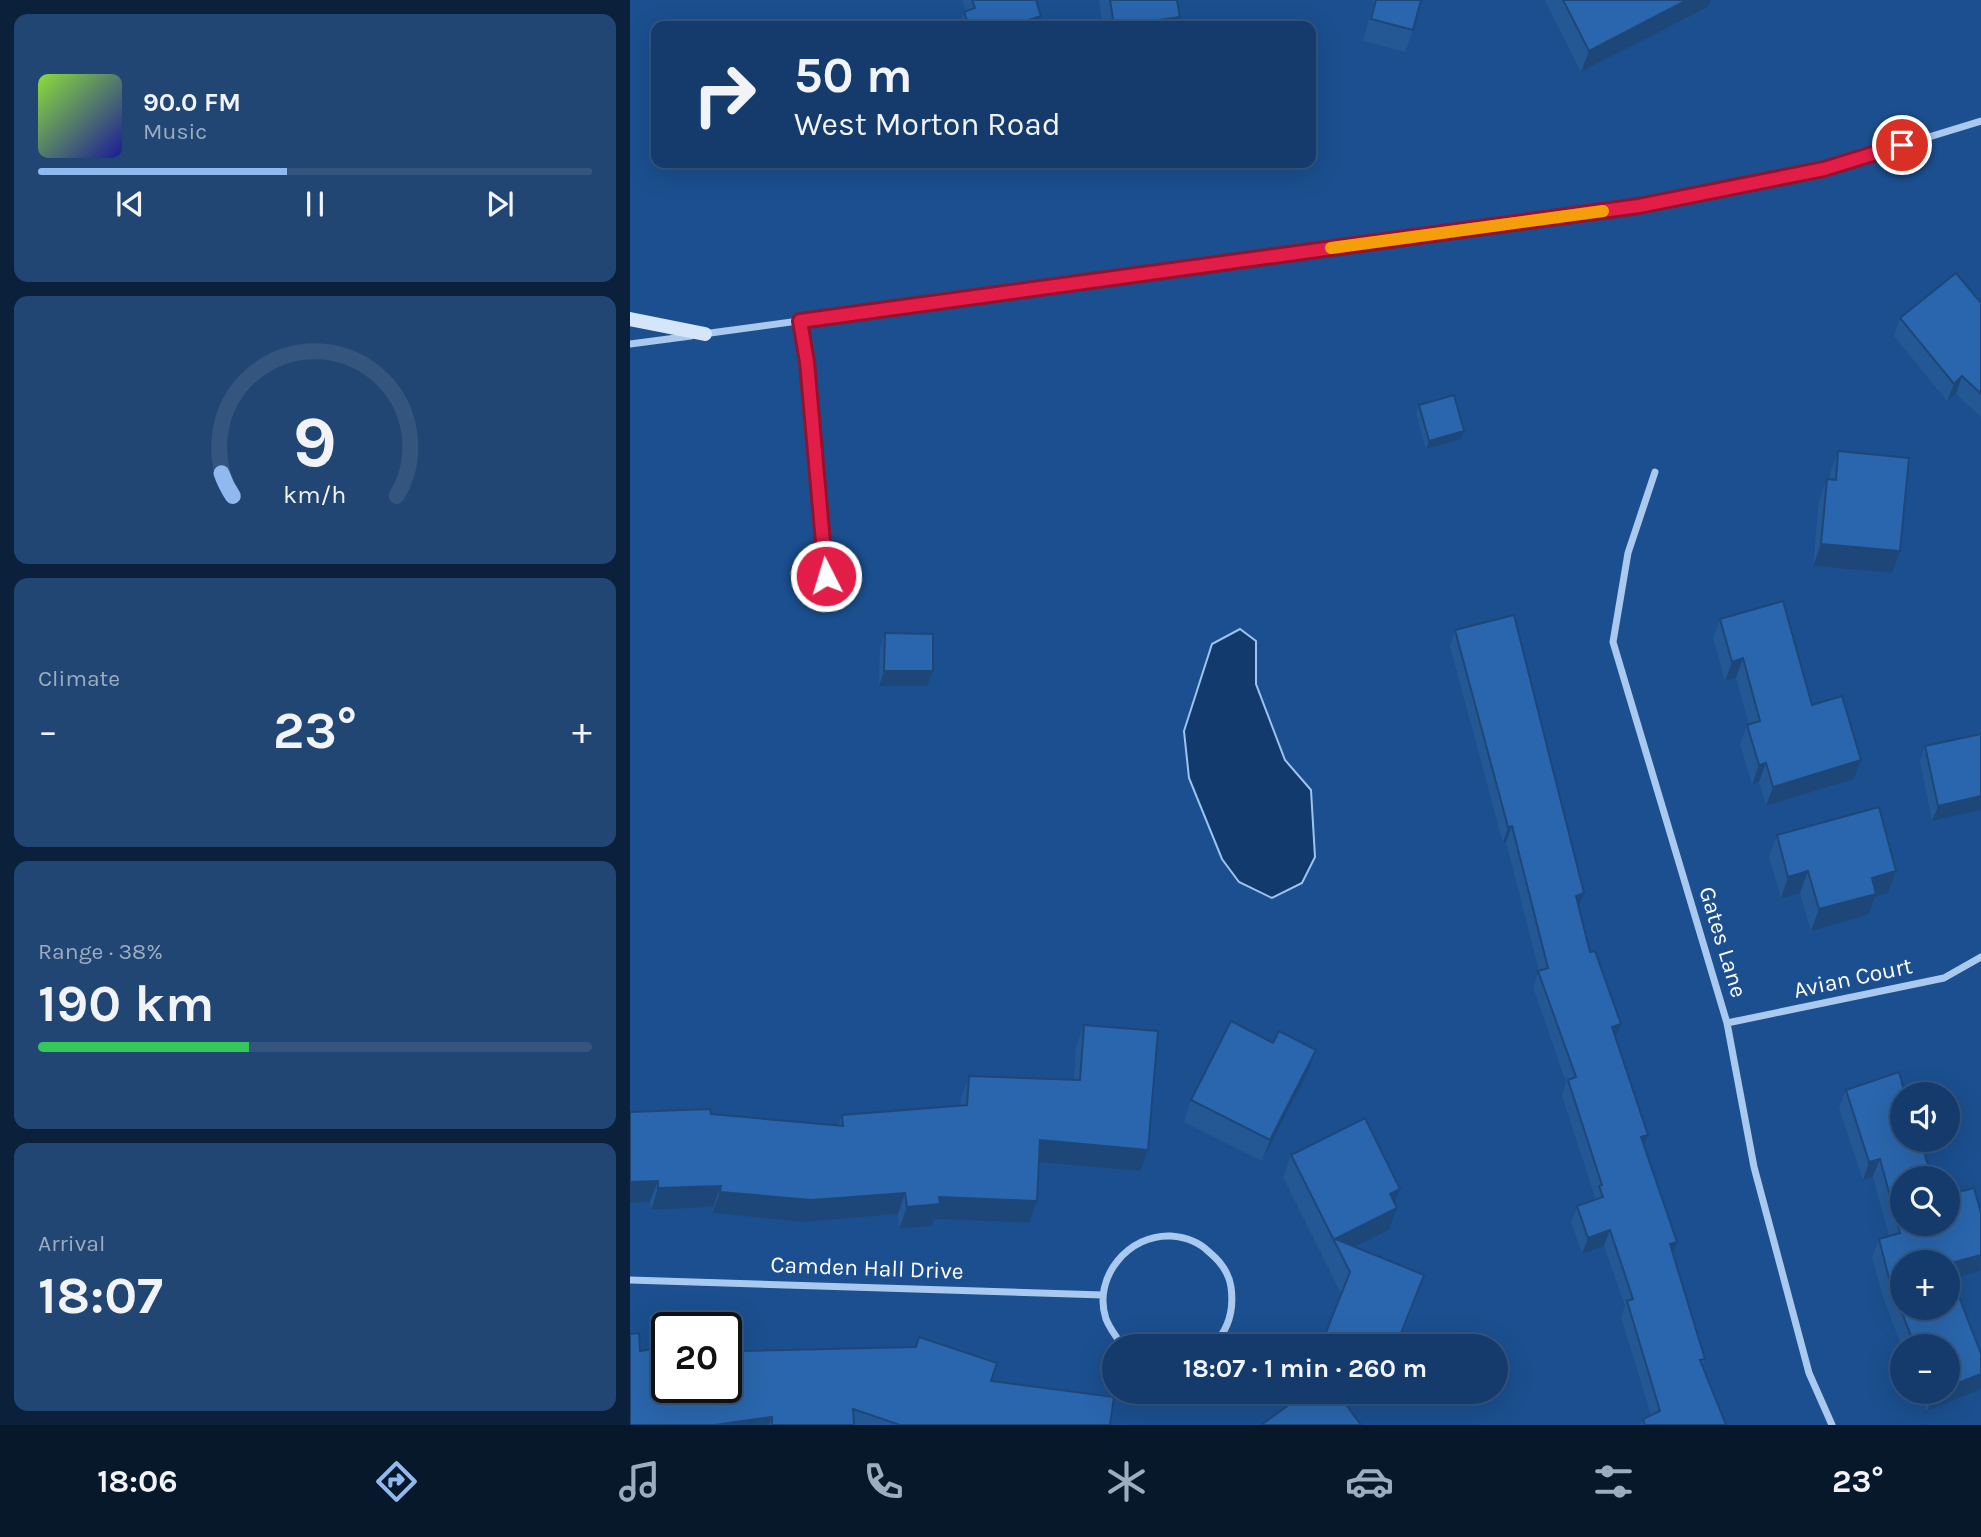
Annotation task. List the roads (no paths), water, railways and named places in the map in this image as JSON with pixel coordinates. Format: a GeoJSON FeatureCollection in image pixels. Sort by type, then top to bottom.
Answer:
{"type":"FeatureCollection","features":[{"type":"Feature","properties":{"kind":"main road"},"geometry":{"type":"LineString","coordinates":[[630,319],[705,334]]}},
{"type":"Feature","properties":{"kind":"street"},"geometry":{"type":"LineString","coordinates":[[630,344],[1639,206],[1824,169],[1981,121]]}},
{"type":"Feature","properties":{"kind":"street","name":"Gates Lane"},"geometry":{"type":"LineString","coordinates":[[1655,472],[1628,553],[1612,642],[1727,1023],[1754,1167],[1809,1373],[1832,1425]]}},
{"type":"Feature","properties":{"kind":"street","name":"Avian Court"},"geometry":{"type":"LineString","coordinates":[[1727,1023],[1944,978],[1981,957]]}},
{"type":"Feature","properties":{"kind":"street"},"geometry":{"type":"LineString","coordinates":[[1113,1334],[1105,1316],[1103,1295],[1108,1274],[1121,1255],[1139,1242],[1160,1236],[1183,1237],[1203,1246],[1219,1261],[1230,1281],[1233,1301],[1229,1321],[1222,1334]]}},
{"type":"Feature","properties":{"kind":"street","name":"Camden Hall Drive"},"geometry":{"type":"LineString","coordinates":[[630,1280],[1103,1295]]}},
{"type":"Feature","properties":{"kind":"lane"},"geometry":{"type":"LineString","coordinates":[[800,321],[807,362],[826,576]]}},
{"type":"Feature","properties":{"kind":"water"},"geometry":{"type":"Polygon","coordinates":[[[1240,629],[1256,641],[1256,684],[1285,760],[1311,790],[1315,857],[1302,883],[1272,898],[1239,882],[1222,859],[1189,778],[1184,731],[1212,644],[1240,629]]]}}]}
